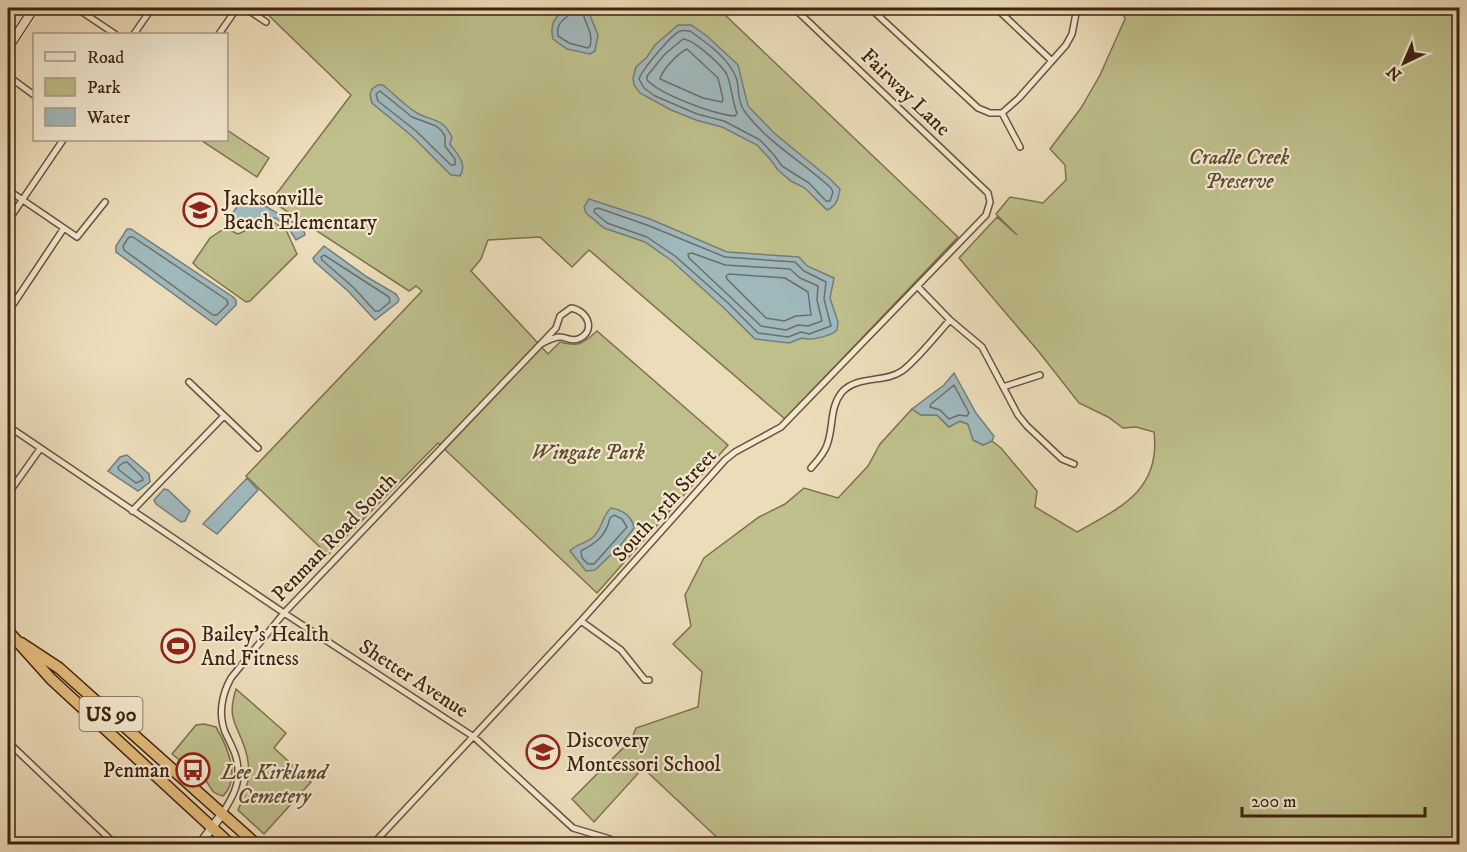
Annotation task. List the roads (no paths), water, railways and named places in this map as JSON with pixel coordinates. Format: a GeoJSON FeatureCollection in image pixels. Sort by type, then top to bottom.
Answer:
{"type":"FeatureCollection","features":[{"type":"Feature","properties":{"kind":"highway","name":"US 90"},"geometry":{"type":"LineString","coordinates":[[8,631],[51,679],[230,844]]}},
{"type":"Feature","properties":{"kind":"highway","name":"US 90"},"geometry":{"type":"LineString","coordinates":[[21,643],[59,668],[256,844]]}},
{"type":"Feature","properties":{"kind":"street"},"geometry":{"type":"LineString","coordinates":[[8,48],[34,8]]}},
{"type":"Feature","properties":{"kind":"street"},"geometry":{"type":"LineString","coordinates":[[76,8],[114,33]]}},
{"type":"Feature","properties":{"kind":"street"},"geometry":{"type":"LineString","coordinates":[[135,33],[152,8]]}},
{"type":"Feature","properties":{"kind":"street"},"geometry":{"type":"LineString","coordinates":[[220,33],[237,8]]}},
{"type":"Feature","properties":{"kind":"street"},"geometry":{"type":"LineString","coordinates":[[245,8],[266,22]]}},
{"type":"Feature","properties":{"kind":"street","name":"Fairway Lane"},"geometry":{"type":"LineString","coordinates":[[794,8],[988,193],[990,203]]}},
{"type":"Feature","properties":{"kind":"street"},"geometry":{"type":"LineString","coordinates":[[870,8],[978,108],[990,113],[1002,113],[1019,98],[1066,45],[1072,34],[1077,8]]}},
{"type":"Feature","properties":{"kind":"street"},"geometry":{"type":"LineString","coordinates":[[996,8],[1052,61]]}},
{"type":"Feature","properties":{"kind":"street"},"geometry":{"type":"LineString","coordinates":[[8,76],[33,94]]}},
{"type":"Feature","properties":{"kind":"street"},"geometry":{"type":"LineString","coordinates":[[1002,113],[1020,147]]}},
{"type":"Feature","properties":{"kind":"street"},"geometry":{"type":"LineString","coordinates":[[8,221],[62,141]]}},
{"type":"Feature","properties":{"kind":"street"},"geometry":{"type":"LineString","coordinates":[[8,190],[77,237],[105,202]]}},
{"type":"Feature","properties":{"kind":"street","name":"South 15th Street"},"geometry":{"type":"LineString","coordinates":[[373,844],[581,621],[725,460],[735,452],[781,427],[986,215],[990,203]]}},
{"type":"Feature","properties":{"kind":"street"},"geometry":{"type":"LineString","coordinates":[[9,308],[64,228]]}},
{"type":"Feature","properties":{"kind":"street"},"geometry":{"type":"LineString","coordinates":[[918,287],[951,320],[982,346],[1017,415],[1062,459],[1074,464]]}},
{"type":"Feature","properties":{"kind":"street","name":"Penman Road South"},"geometry":{"type":"LineString","coordinates":[[222,814],[236,788],[238,773],[236,754],[224,730],[221,710],[225,688],[231,678],[284,613],[556,328],[560,316],[571,308],[581,311],[587,318],[587,331],[582,338],[570,340],[564,337],[554,338],[541,344]]}},
{"type":"Feature","properties":{"kind":"street"},"geometry":{"type":"LineString","coordinates":[[811,468],[827,445],[835,403],[842,393],[855,384],[885,378],[902,371],[951,320]]}},
{"type":"Feature","properties":{"kind":"street"},"geometry":{"type":"LineString","coordinates":[[558,322],[558,328],[564,337]]}},
{"type":"Feature","properties":{"kind":"street"},"geometry":{"type":"LineString","coordinates":[[1004,387],[1040,375]]}},
{"type":"Feature","properties":{"kind":"street"},"geometry":{"type":"LineString","coordinates":[[189,382],[258,448]]}},
{"type":"Feature","properties":{"kind":"street"},"geometry":{"type":"LineString","coordinates":[[132,511],[224,416]]}},
{"type":"Feature","properties":{"kind":"street","name":"Shetter Avenue"},"geometry":{"type":"LineString","coordinates":[[8,426],[284,613],[474,737],[573,828],[610,839],[615,844]]}},
{"type":"Feature","properties":{"kind":"street"},"geometry":{"type":"LineString","coordinates":[[8,494],[40,449]]}},
{"type":"Feature","properties":{"kind":"street"},"geometry":{"type":"LineString","coordinates":[[581,621],[621,650],[645,680],[649,680]]}},
{"type":"Feature","properties":{"kind":"street"},"geometry":{"type":"LineString","coordinates":[[8,742],[115,844]]}},
{"type":"Feature","properties":{"kind":"street"},"geometry":{"type":"LineString","coordinates":[[200,844],[222,814]]}},
{"type":"Feature","properties":{"kind":"water"},"geometry":{"type":"Polygon","coordinates":[[[566,8],[587,8],[598,35],[595,51],[590,54],[567,49],[553,39],[553,23],[566,8]]]}},
{"type":"Feature","properties":{"kind":"water"},"geometry":{"type":"Polygon","coordinates":[[[678,25],[691,25],[707,36],[738,65],[748,106],[774,133],[840,189],[838,199],[833,206],[827,210],[805,188],[791,181],[778,170],[757,145],[722,127],[671,110],[640,93],[634,85],[636,67],[655,45],[678,25]]]}},
{"type":"Feature","properties":{"kind":"water"},"geometry":{"type":"Polygon","coordinates":[[[383,85],[417,113],[445,126],[452,137],[450,144],[462,163],[460,176],[451,175],[412,136],[372,103],[370,94],[372,89],[383,85]]]}},
{"type":"Feature","properties":{"kind":"water"},"geometry":{"type":"Polygon","coordinates":[[[246,195],[303,228],[305,235],[296,240],[288,227],[275,218],[256,220],[241,227],[230,225],[231,215],[246,195]]]}},
{"type":"Feature","properties":{"kind":"water"},"geometry":{"type":"Polygon","coordinates":[[[589,199],[650,219],[727,252],[799,257],[807,266],[834,278],[830,298],[838,322],[837,330],[821,337],[802,338],[789,343],[755,339],[672,261],[645,242],[604,228],[586,213],[584,207],[589,199]]]}},
{"type":"Feature","properties":{"kind":"water"},"geometry":{"type":"Polygon","coordinates":[[[127,229],[131,229],[233,297],[236,305],[216,325],[116,252],[116,246],[127,229]]]}},
{"type":"Feature","properties":{"kind":"water"},"geometry":{"type":"Polygon","coordinates":[[[324,246],[367,277],[396,294],[398,302],[375,320],[348,291],[314,261],[313,258],[324,246]]]}},
{"type":"Feature","properties":{"kind":"water"},"geometry":{"type":"Polygon","coordinates":[[[954,373],[976,413],[994,436],[992,441],[983,445],[973,440],[968,424],[960,421],[949,427],[937,415],[921,415],[912,409],[944,385],[954,373]]]}},
{"type":"Feature","properties":{"kind":"water"},"geometry":{"type":"Polygon","coordinates":[[[127,455],[149,474],[150,482],[138,491],[108,471],[120,457],[127,455]]]}},
{"type":"Feature","properties":{"kind":"water"},"geometry":{"type":"Polygon","coordinates":[[[247,478],[258,490],[217,534],[203,524],[247,478]]]}},
{"type":"Feature","properties":{"kind":"water"},"geometry":{"type":"Polygon","coordinates":[[[164,489],[168,490],[190,511],[185,521],[181,522],[156,504],[154,500],[164,489]]]}},
{"type":"Feature","properties":{"kind":"water"},"geometry":{"type":"Polygon","coordinates":[[[611,508],[626,514],[634,528],[620,546],[595,570],[586,571],[570,551],[596,534],[611,508]]]}},
{"type":"Feature","properties":{"kind":"place","name":"Jacksonville Beach Elementary"},"geometry":{"type":"Point","coordinates":[200,210]}},
{"type":"Feature","properties":{"kind":"place","name":"Bailey's Health And Fitness"},"geometry":{"type":"Point","coordinates":[178,646]}},
{"type":"Feature","properties":{"kind":"place","name":"Discovery Montessori School"},"geometry":{"type":"Point","coordinates":[543,752]}},
{"type":"Feature","properties":{"kind":"place","name":"Penman"},"geometry":{"type":"Point","coordinates":[193,770]}},
{"type":"Feature","properties":{"kind":"park label","name":"Cradle Creek Preserve"},"geometry":{"type":"Point","coordinates":[1239,169]}},
{"type":"Feature","properties":{"kind":"park label","name":"Wingate Park"},"geometry":{"type":"Point","coordinates":[588,452]}},
{"type":"Feature","properties":{"kind":"park label","name":"Lee Kirkland Cemetery"},"geometry":{"type":"Point","coordinates":[274,784]}}]}
